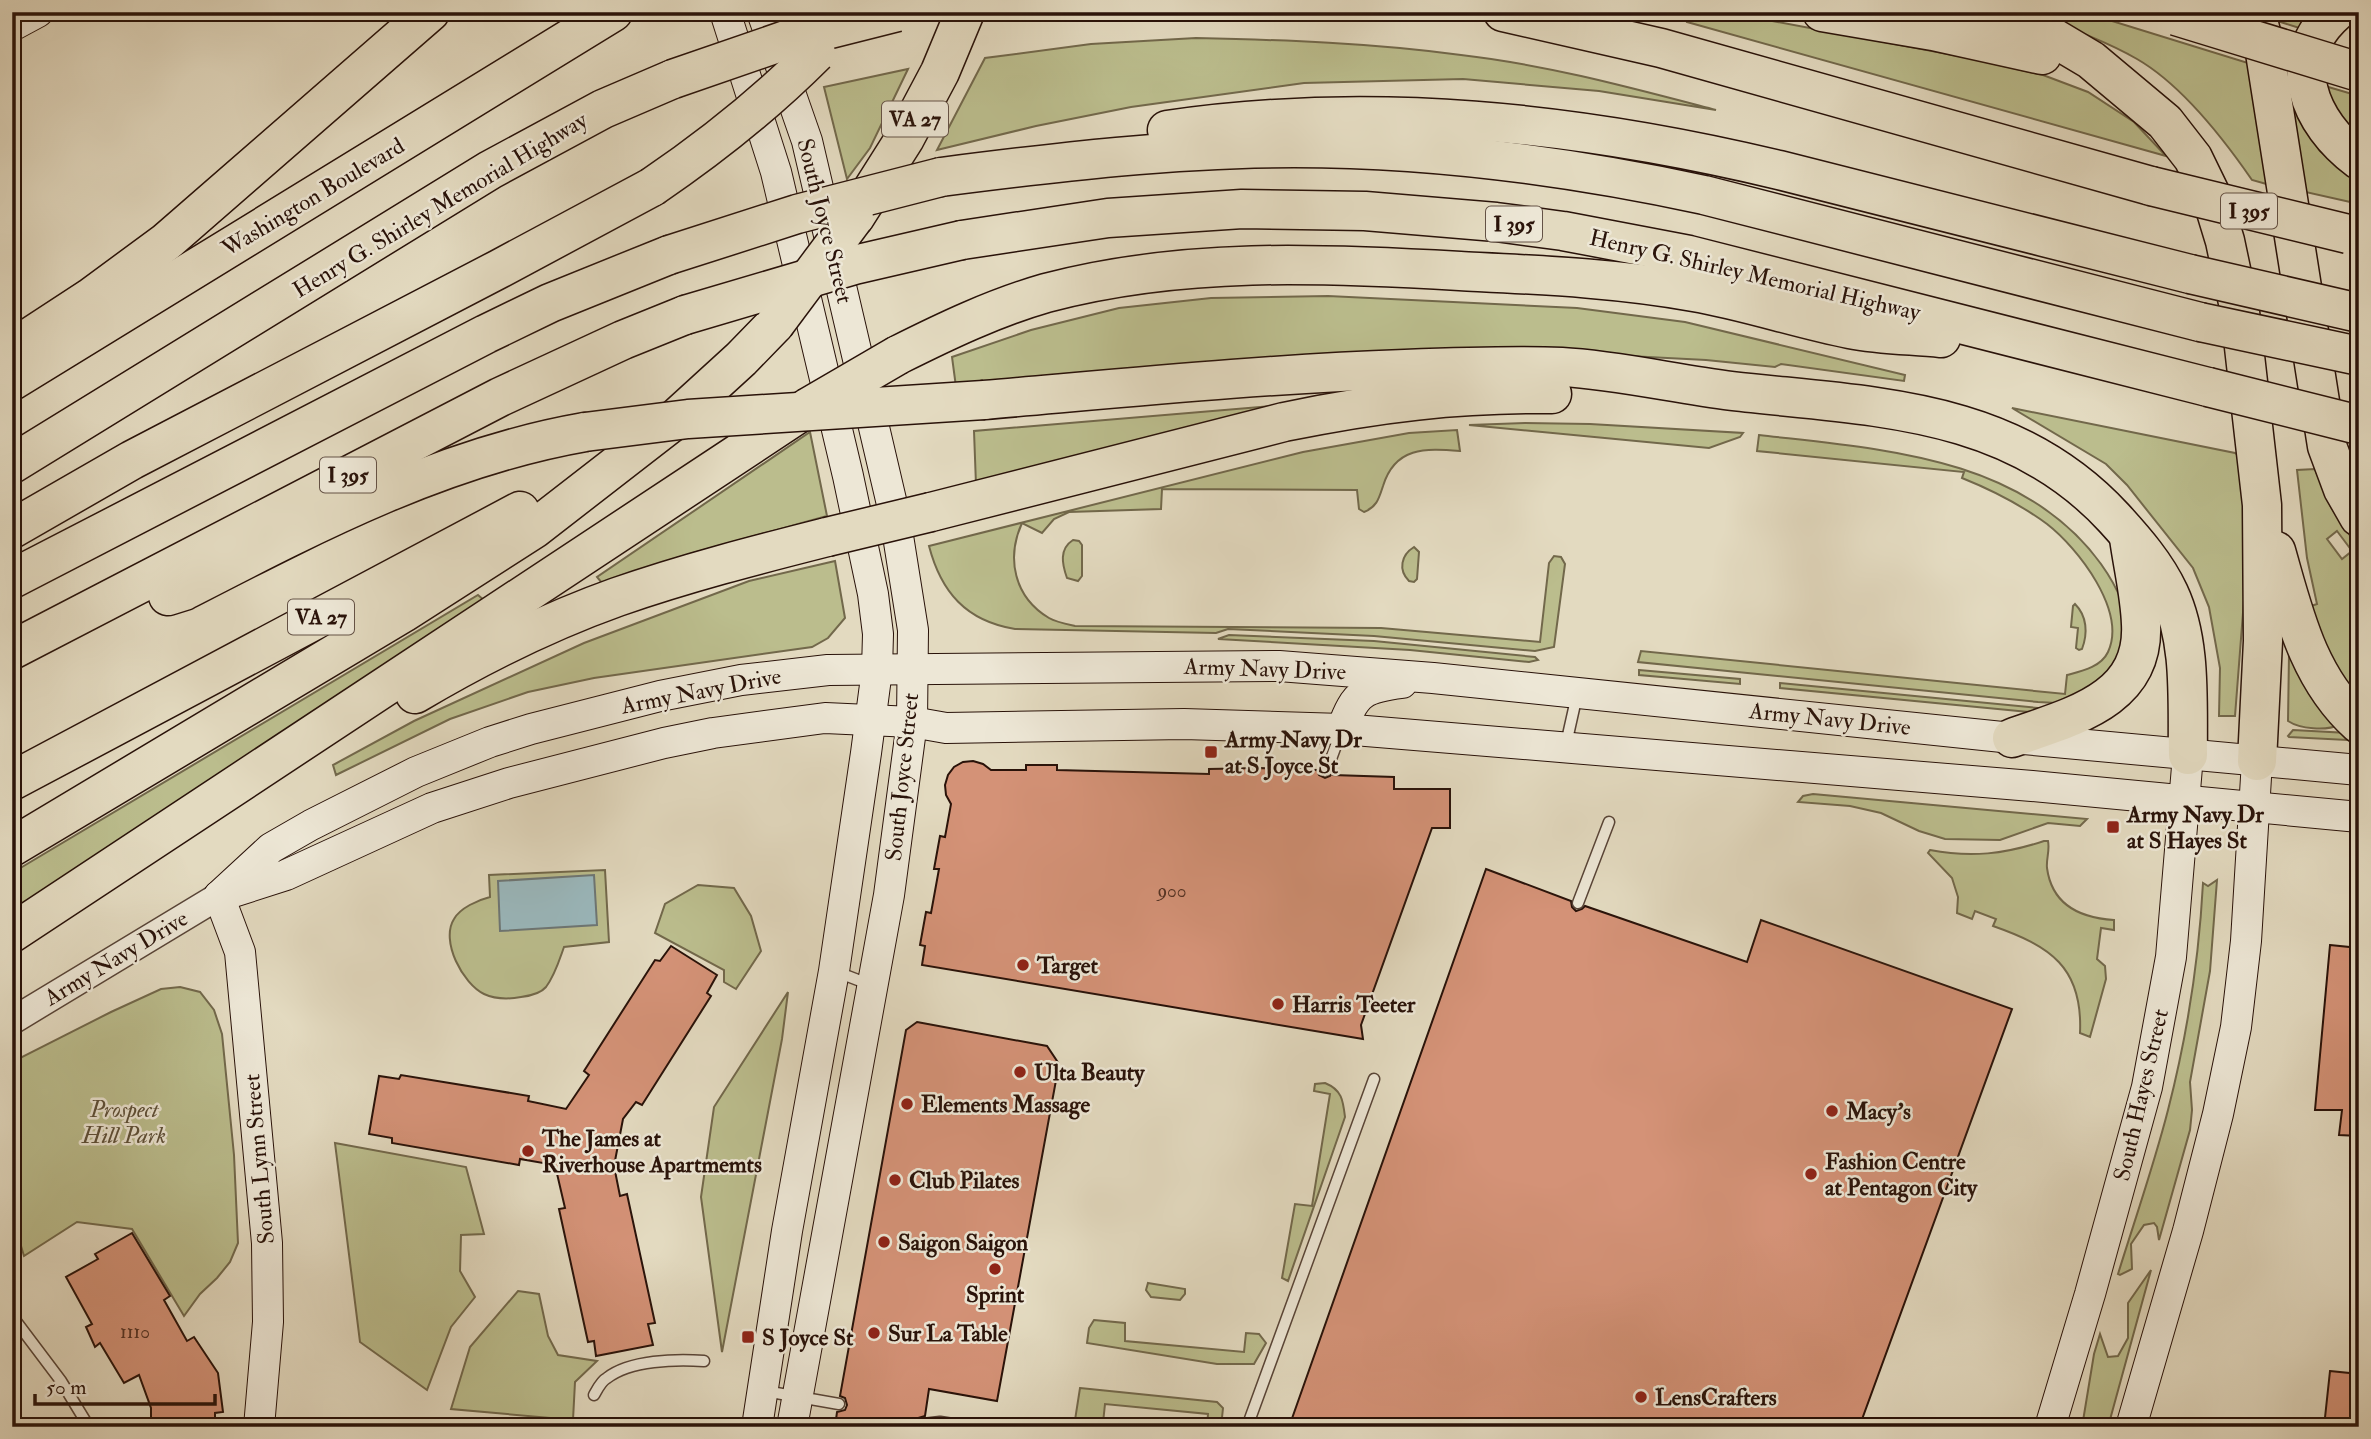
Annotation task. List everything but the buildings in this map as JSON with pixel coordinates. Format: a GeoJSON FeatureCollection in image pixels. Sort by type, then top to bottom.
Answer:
{"type":"FeatureCollection","features":[{"type":"Feature","properties":{"kind":"highway"},"geometry":{"type":"LineString","coordinates":[[12,349],[90,298],[166,242],[430,12]]}},
{"type":"Feature","properties":{"kind":"highway"},"geometry":{"type":"LineString","coordinates":[[673,79],[803,12]]}},
{"type":"Feature","properties":{"kind":"highway"},"geometry":{"type":"LineString","coordinates":[[12,528],[132,460],[499,270],[652,187],[720,139],[790,79],[856,12]]}},
{"type":"Feature","properties":{"kind":"highway","name":"Henry G. Shirley Memorial Highway"},"geometry":{"type":"LineString","coordinates":[[12,464],[490,170],[603,109],[673,79],[786,40],[897,12]]}},
{"type":"Feature","properties":{"kind":"highway","name":"VA 27"},"geometry":{"type":"LineString","coordinates":[[12,781],[630,454],[701,397],[775,324],[853,218],[905,138],[940,72],[965,12]]}},
{"type":"Feature","properties":{"kind":"highway","name":"I 395"},"geometry":{"type":"LineString","coordinates":[[1503,12],[1674,52],[2151,186],[2353,235]]}},
{"type":"Feature","properties":{"kind":"highway"},"geometry":{"type":"LineString","coordinates":[[1822,12],[2051,57],[2099,75],[2125,89]]}},
{"type":"Feature","properties":{"kind":"highway"},"geometry":{"type":"LineString","coordinates":[[1983,12],[2042,33],[2073,48],[2147,106],[2180,140],[2193,158],[2211,195],[2225,241],[2240,312],[2262,505],[2263,641],[2257,761]]}},
{"type":"Feature","properties":{"kind":"highway"},"geometry":{"type":"LineString","coordinates":[[2256,12],[2263,40],[2325,436],[2338,479],[2359,517]]}},
{"type":"Feature","properties":{"kind":"highway"},"geometry":{"type":"LineString","coordinates":[[2336,12],[2316,34],[2310,50],[2308,86],[2311,103],[2329,134],[2359,160]]}},
{"type":"Feature","properties":{"kind":"highway"},"geometry":{"type":"LineString","coordinates":[[2170,14],[2359,72]]}},
{"type":"Feature","properties":{"kind":"highway","name":"Washington Boulevard"},"geometry":{"type":"LineString","coordinates":[[12,381],[609,15]]}},
{"type":"Feature","properties":{"kind":"highway"},"geometry":{"type":"LineString","coordinates":[[12,579],[486,334],[550,303],[669,255],[797,214],[941,177],[1095,143],[1210,124],[1306,117],[1465,120],[1592,133],[1715,155],[2190,274],[2359,313]]}},
{"type":"Feature","properties":{"kind":"highway"},"geometry":{"type":"LineString","coordinates":[[941,177],[1108,157],[1229,149],[1366,149],[1501,160],[1624,179],[1704,195],[2200,322],[2359,356]]}},
{"type":"Feature","properties":{"kind":"highway","name":"Henry G. Shirley Memorial Highway"},"geometry":{"type":"LineString","coordinates":[[15,649],[500,397],[623,340],[685,315],[854,265],[962,240],[1108,218],[1242,209],[1365,211],[1470,219],[1563,231],[1689,255],[2359,425]]}},
{"type":"Feature","properties":{"kind":"highway"},"geometry":{"type":"LineString","coordinates":[[12,933],[807,408],[898,355],[970,320],[1007,306],[1080,285],[1154,271],[1281,264],[1380,266],[1622,281],[1697,292],[1853,330],[2054,348]]}},
{"type":"Feature","properties":{"kind":"highway"},"geometry":{"type":"LineString","coordinates":[[15,649],[184,591],[353,507],[443,469],[516,446],[585,432],[688,419],[984,400],[1327,372],[1455,367],[1564,367],[1903,412],[1987,432],[2020,446],[2077,481],[2128,533],[2160,576],[2172,601],[2181,629],[2186,673],[2188,755]]}},
{"type":"Feature","properties":{"kind":"highway"},"geometry":{"type":"LineString","coordinates":[[166,831],[286,775],[430,685],[488,655],[573,615],[672,578],[1284,422],[1376,404],[1421,398],[1507,393],[1732,391]]}},
{"type":"Feature","properties":{"kind":"highway"},"geometry":{"type":"LineString","coordinates":[[12,847],[445,586],[534,529],[630,454]]}},
{"type":"Feature","properties":{"kind":"highway"},"geometry":{"type":"LineString","coordinates":[[2262,505],[2307,652],[2326,688],[2359,724]]}},
{"type":"Feature","properties":{"kind":"highway"},"geometry":{"type":"LineString","coordinates":[[2012,738],[2095,706],[2116,690],[2134,664],[2141,637],[2140,612],[2128,533]]}},
{"type":"Feature","properties":{"kind":"main road"},"geometry":{"type":"LineString","coordinates":[[12,26],[38,12]]}},
{"type":"Feature","properties":{"kind":"main road","name":"South Joyce Street"},"geometry":{"type":"LineString","coordinates":[[725,12],[776,172],[848,476],[873,594],[878,634],[871,720],[834,971],[787,1231],[757,1427]]}},
{"type":"Feature","properties":{"kind":"main road","name":"South Joyce Street"},"geometry":{"type":"LineString","coordinates":[[762,12],[807,141],[895,517],[913,630],[912,722],[889,895],[792,1427]]}},
{"type":"Feature","properties":{"kind":"main road","name":"Army Navy Drive"},"geometry":{"type":"LineString","coordinates":[[219,896],[271,848],[311,825],[416,772],[490,743],[591,713],[714,685],[817,671],[1279,666],[1433,678],[2012,738],[2359,770]]}},
{"type":"Feature","properties":{"kind":"main road"},"geometry":{"type":"LineString","coordinates":[[1342,729],[1350,706],[1368,691],[1381,686],[1433,678]]}},
{"type":"Feature","properties":{"kind":"main road","name":"Army Navy Drive"},"geometry":{"type":"LineString","coordinates":[[219,896],[286,875],[432,808],[509,783],[617,754],[713,733],[825,718],[912,722],[946,728],[1184,724],[1342,729],[2359,817]]}},
{"type":"Feature","properties":{"kind":"main road","name":"South Hayes Street"},"geometry":{"type":"LineString","coordinates":[[2050,1427],[2147,1087],[2171,957],[2188,755]]}},
{"type":"Feature","properties":{"kind":"main road"},"geometry":{"type":"LineString","coordinates":[[2131,1427],[2188,1231],[2218,1114],[2236,1027],[2246,941],[2257,761]]}},
{"type":"Feature","properties":{"kind":"main road","name":"South Lynn Street"},"geometry":{"type":"LineString","coordinates":[[219,896],[240,953],[266,1230],[268,1322],[259,1427]]}},
{"type":"Feature","properties":{"kind":"street","name":"Army Navy Drive"},"geometry":{"type":"LineString","coordinates":[[12,1021],[219,896]]}},
{"type":"Feature","properties":{"kind":"lane"},"geometry":{"type":"LineString","coordinates":[[1565,747],[1578,694]]}},
{"type":"Feature","properties":{"kind":"lane"},"geometry":{"type":"LineString","coordinates":[[1325,770],[1332,759],[1342,729]]}},
{"type":"Feature","properties":{"kind":"lane"},"geometry":{"type":"LineString","coordinates":[[1578,903],[1609,822]]}},
{"type":"Feature","properties":{"kind":"lane"},"geometry":{"type":"LineString","coordinates":[[834,971],[872,985]]}},
{"type":"Feature","properties":{"kind":"lane"},"geometry":{"type":"LineString","coordinates":[[1247,1427],[1374,1079]]}},
{"type":"Feature","properties":{"kind":"lane"},"geometry":{"type":"LineString","coordinates":[[12,1316],[61,1381],[89,1427]]}},
{"type":"Feature","properties":{"kind":"lane"},"geometry":{"type":"LineString","coordinates":[[594,1395],[606,1378],[632,1367],[665,1360],[704,1361]]}},
{"type":"Feature","properties":{"kind":"lane"},"geometry":{"type":"LineString","coordinates":[[762,1390],[839,1404]]}},
{"type":"Feature","properties":{"kind":"lane"},"geometry":{"type":"LineString","coordinates":[[923,1424],[940,1422],[972,1427]]}},
{"type":"Feature","properties":{"kind":"green space"},"geometry":{"type":"Polygon","coordinates":[[[1689,12],[1719,12],[1746,16],[1969,58],[2043,75],[2088,92],[2134,122],[2166,156],[1687,22],[1689,12]]]}},
{"type":"Feature","properties":{"kind":"green space"},"geometry":{"type":"Polygon","coordinates":[[[2026,12],[2083,12],[2248,63],[2270,185],[2252,180],[2186,98],[2154,70],[2110,45],[2026,12]]]}},
{"type":"Feature","properties":{"kind":"green space"},"geometry":{"type":"Polygon","coordinates":[[[2269,12],[2324,12],[2309,31],[2271,19],[2269,12]]]}},
{"type":"Feature","properties":{"kind":"green space"},"geometry":{"type":"Polygon","coordinates":[[[1196,38],[1362,45],[1493,59],[1590,78],[1716,110],[1599,91],[1463,79],[1304,83],[1131,107],[937,150],[985,58],[1091,44],[1196,38]]]}},
{"type":"Feature","properties":{"kind":"green space"},"geometry":{"type":"Polygon","coordinates":[[[908,69],[870,148],[847,179],[824,87],[908,69]]]}},
{"type":"Feature","properties":{"kind":"green space"},"geometry":{"type":"Polygon","coordinates":[[[2283,74],[2297,113],[2320,151],[2359,182],[2359,204],[2301,191],[2283,74]]]}},
{"type":"Feature","properties":{"kind":"green space"},"geometry":{"type":"Polygon","coordinates":[[[2325,86],[2359,96],[2359,143],[2350,136],[2325,86]]]}},
{"type":"Feature","properties":{"kind":"green space"},"geometry":{"type":"Polygon","coordinates":[[[1328,296],[1577,308],[1685,322],[1905,375],[1904,381],[1781,364],[1775,367],[1706,360],[1590,354],[956,387],[952,357],[1031,330],[1119,308],[1211,298],[1328,296]]]}},
{"type":"Feature","properties":{"kind":"green space"},"geometry":{"type":"Polygon","coordinates":[[[1283,405],[976,485],[974,431],[1283,405]]]}},
{"type":"Feature","properties":{"kind":"green space"},"geometry":{"type":"Polygon","coordinates":[[[2012,408],[2235,453],[2242,458],[2245,587],[2235,716],[2219,716],[2220,668],[2209,607],[2193,568],[2127,485],[2106,464],[2012,408]]]}},
{"type":"Feature","properties":{"kind":"green space"},"geometry":{"type":"Polygon","coordinates":[[[1525,423],[1743,433],[1740,437],[1709,448],[1469,425],[1525,423]]]}},
{"type":"Feature","properties":{"kind":"green space"},"geometry":{"type":"Polygon","coordinates":[[[1457,430],[1460,451],[1423,450],[1403,457],[1388,473],[1375,505],[1364,512],[1359,509],[1357,490],[1162,489],[1161,509],[1069,512],[1054,519],[1042,533],[1022,523],[1015,550],[1016,576],[1028,599],[1037,609],[1052,619],[1075,626],[1381,628],[1540,642],[1549,563],[1554,556],[1561,557],[1565,564],[1554,647],[1535,651],[1374,636],[1228,629],[1216,633],[1015,629],[983,619],[958,602],[941,577],[929,546],[1303,452],[1409,433],[1457,430]]]}},
{"type":"Feature","properties":{"kind":"green space"},"geometry":{"type":"Polygon","coordinates":[[[810,432],[827,516],[693,553],[602,583],[597,577],[810,432]]]}},
{"type":"Feature","properties":{"kind":"green space"},"geometry":{"type":"Polygon","coordinates":[[[1759,435],[1900,453],[1946,464],[1990,479],[2032,500],[2069,528],[2101,564],[2120,599],[2128,637],[2107,686],[2056,703],[1638,662],[1641,651],[2065,694],[2067,675],[2096,665],[2108,652],[2112,636],[2111,618],[2096,582],[2072,548],[2047,524],[2027,510],[1962,478],[1964,472],[1757,451],[1759,435]]]}},
{"type":"Feature","properties":{"kind":"green space"},"geometry":{"type":"Polygon","coordinates":[[[2315,469],[2331,507],[2359,549],[2359,706],[2338,682],[2311,606],[2317,604],[2307,558],[2297,470],[2315,469]],[[2337,531],[2327,539],[2342,559],[2352,551],[2337,531]]]}},
{"type":"Feature","properties":{"kind":"green space"},"geometry":{"type":"Polygon","coordinates":[[[1073,540],[1082,545],[1082,576],[1078,581],[1067,578],[1063,562],[1065,548],[1073,540]]]}},
{"type":"Feature","properties":{"kind":"green space"},"geometry":{"type":"Polygon","coordinates":[[[1414,547],[1419,552],[1417,579],[1414,582],[1406,577],[1402,563],[1406,554],[1414,547]]]}},
{"type":"Feature","properties":{"kind":"green space"},"geometry":{"type":"Polygon","coordinates":[[[835,561],[845,618],[828,638],[812,647],[594,678],[528,692],[450,719],[336,775],[333,765],[414,721],[584,643],[749,581],[835,561]]]}},
{"type":"Feature","properties":{"kind":"green space"},"geometry":{"type":"Polygon","coordinates":[[[478,595],[486,602],[12,913],[12,873],[478,595]]]}},
{"type":"Feature","properties":{"kind":"green space"},"geometry":{"type":"Polygon","coordinates":[[[2075,604],[2082,614],[2086,631],[2082,649],[2079,650],[2076,648],[2078,628],[2071,627],[2075,604]]]}},
{"type":"Feature","properties":{"kind":"green space"},"geometry":{"type":"Polygon","coordinates":[[[1229,635],[1374,641],[1535,657],[1538,660],[1529,662],[1410,650],[1218,639],[1229,635]]]}},
{"type":"Feature","properties":{"kind":"green space"},"geometry":{"type":"Polygon","coordinates":[[[2289,654],[2339,725],[2313,728],[2288,721],[2289,654]]]}},
{"type":"Feature","properties":{"kind":"green space"},"geometry":{"type":"Polygon","coordinates":[[[1639,670],[1740,679],[1740,684],[1639,675],[1639,670]]]}},
{"type":"Feature","properties":{"kind":"green space"},"geometry":{"type":"Polygon","coordinates":[[[1780,683],[2053,708],[2039,713],[1780,688],[1780,683]]]}},
{"type":"Feature","properties":{"kind":"green space"},"geometry":{"type":"Polygon","coordinates":[[[2293,730],[2348,733],[2347,740],[2289,737],[2293,730]]]}},
{"type":"Feature","properties":{"kind":"green space"},"geometry":{"type":"Polygon","coordinates":[[[1813,794],[2087,819],[2080,826],[2048,823],[2000,840],[1945,839],[1919,831],[1881,813],[1850,806],[1798,802],[1803,796],[1813,794]]]}},
{"type":"Feature","properties":{"kind":"green space"},"geometry":{"type":"Polygon","coordinates":[[[2048,841],[2047,868],[2050,881],[2062,900],[2070,907],[2090,916],[2114,920],[2114,930],[2101,928],[2097,959],[2105,966],[2106,979],[2090,1037],[2080,1033],[2076,991],[2059,962],[2031,942],[1993,926],[1996,919],[1975,911],[1972,919],[1957,913],[1958,897],[1952,878],[1928,853],[1930,850],[1960,854],[1988,853],[2048,841]]]}},
{"type":"Feature","properties":{"kind":"green space"},"geometry":{"type":"Polygon","coordinates":[[[605,870],[609,942],[564,947],[549,982],[544,989],[531,995],[493,997],[476,989],[468,981],[452,950],[450,928],[460,911],[490,897],[489,875],[605,870]]]}},
{"type":"Feature","properties":{"kind":"green space"},"geometry":{"type":"Polygon","coordinates":[[[2217,880],[2210,971],[2190,1082],[2190,1130],[2159,1240],[2154,1223],[2144,1225],[2131,1244],[2132,1269],[2120,1275],[2118,1274],[2163,1131],[2181,1054],[2195,969],[2203,883],[2208,886],[2217,880]]]}},
{"type":"Feature","properties":{"kind":"green space"},"geometry":{"type":"Polygon","coordinates":[[[698,885],[734,888],[751,916],[761,951],[736,989],[724,982],[724,970],[655,933],[665,904],[698,885]]]}},
{"type":"Feature","properties":{"kind":"green space","name":"Prospect Hill Park"},"geometry":{"type":"Polygon","coordinates":[[[180,987],[200,992],[214,1010],[222,1034],[234,1155],[238,1243],[230,1262],[184,1316],[132,1229],[77,1222],[24,1256],[12,1216],[12,1062],[161,989],[180,987]]]}},
{"type":"Feature","properties":{"kind":"green space"},"geometry":{"type":"Polygon","coordinates":[[[788,992],[782,1039],[722,1352],[701,1197],[714,1107],[788,992]]]}},
{"type":"Feature","properties":{"kind":"green space"},"geometry":{"type":"Polygon","coordinates":[[[1325,1083],[1341,1096],[1345,1117],[1288,1281],[1282,1278],[1295,1204],[1312,1206],[1330,1094],[1314,1091],[1315,1084],[1325,1083]]]}},
{"type":"Feature","properties":{"kind":"green space"},"geometry":{"type":"Polygon","coordinates":[[[335,1143],[466,1167],[484,1234],[461,1235],[460,1271],[475,1297],[451,1327],[427,1390],[360,1342],[335,1143]]]}},
{"type":"Feature","properties":{"kind":"green space"},"geometry":{"type":"Polygon","coordinates":[[[2151,1270],[2108,1427],[2082,1427],[2100,1334],[2108,1357],[2118,1356],[2128,1338],[2128,1303],[2151,1270]]]}},
{"type":"Feature","properties":{"kind":"green space"},"geometry":{"type":"Polygon","coordinates":[[[1148,1283],[1185,1289],[1185,1294],[1180,1300],[1151,1297],[1146,1290],[1148,1283]]]}},
{"type":"Feature","properties":{"kind":"green space"},"geometry":{"type":"Polygon","coordinates":[[[518,1291],[539,1294],[548,1336],[558,1355],[597,1361],[575,1382],[573,1420],[451,1409],[470,1347],[518,1291]]]}},
{"type":"Feature","properties":{"kind":"green space"},"geometry":{"type":"Polygon","coordinates":[[[1094,1320],[1125,1323],[1125,1341],[1244,1352],[1246,1333],[1259,1334],[1266,1343],[1254,1364],[1217,1364],[1087,1343],[1089,1328],[1094,1320]]]}},
{"type":"Feature","properties":{"kind":"green space"},"geometry":{"type":"Polygon","coordinates":[[[1080,1388],[1217,1402],[1223,1408],[1221,1427],[1207,1427],[1208,1414],[1105,1404],[1103,1423],[1075,1420],[1080,1388]]]}},
{"type":"Feature","properties":{"kind":"water"},"geometry":{"type":"Polygon","coordinates":[[[594,875],[597,925],[500,931],[498,881],[594,875]]]}},
{"type":"Feature","properties":{"kind":"place","name":"Army Navy Dr at S Joyce St"},"geometry":{"type":"Point","coordinates":[1211,752]}},
{"type":"Feature","properties":{"kind":"place","name":"Army Navy Dr at S Hayes St"},"geometry":{"type":"Point","coordinates":[2113,827]}},
{"type":"Feature","properties":{"kind":"place","name":"Target"},"geometry":{"type":"Point","coordinates":[1023,965]}},
{"type":"Feature","properties":{"kind":"place","name":"Harris Teeter"},"geometry":{"type":"Point","coordinates":[1278,1004]}},
{"type":"Feature","properties":{"kind":"place","name":"Ulta Beauty"},"geometry":{"type":"Point","coordinates":[1020,1072]}},
{"type":"Feature","properties":{"kind":"place","name":"Elements Massage"},"geometry":{"type":"Point","coordinates":[907,1104]}},
{"type":"Feature","properties":{"kind":"place","name":"Macy's"},"geometry":{"type":"Point","coordinates":[1832,1111]}},
{"type":"Feature","properties":{"kind":"place","name":"The James at Riverhouse Apartmemts"},"geometry":{"type":"Point","coordinates":[528,1151]}},
{"type":"Feature","properties":{"kind":"place","name":"Fashion Centre at Pentagon City"},"geometry":{"type":"Point","coordinates":[1811,1174]}},
{"type":"Feature","properties":{"kind":"place","name":"Club Pilates"},"geometry":{"type":"Point","coordinates":[895,1180]}},
{"type":"Feature","properties":{"kind":"place","name":"Saigon Saigon"},"geometry":{"type":"Point","coordinates":[884,1242]}},
{"type":"Feature","properties":{"kind":"place","name":"Sprint"},"geometry":{"type":"Point","coordinates":[995,1269]}},
{"type":"Feature","properties":{"kind":"place","name":"Sur La Table"},"geometry":{"type":"Point","coordinates":[874,1333]}},
{"type":"Feature","properties":{"kind":"place","name":"S Joyce St"},"geometry":{"type":"Point","coordinates":[748,1337]}},
{"type":"Feature","properties":{"kind":"place","name":"LensCrafters"},"geometry":{"type":"Point","coordinates":[1641,1397]}}]}
